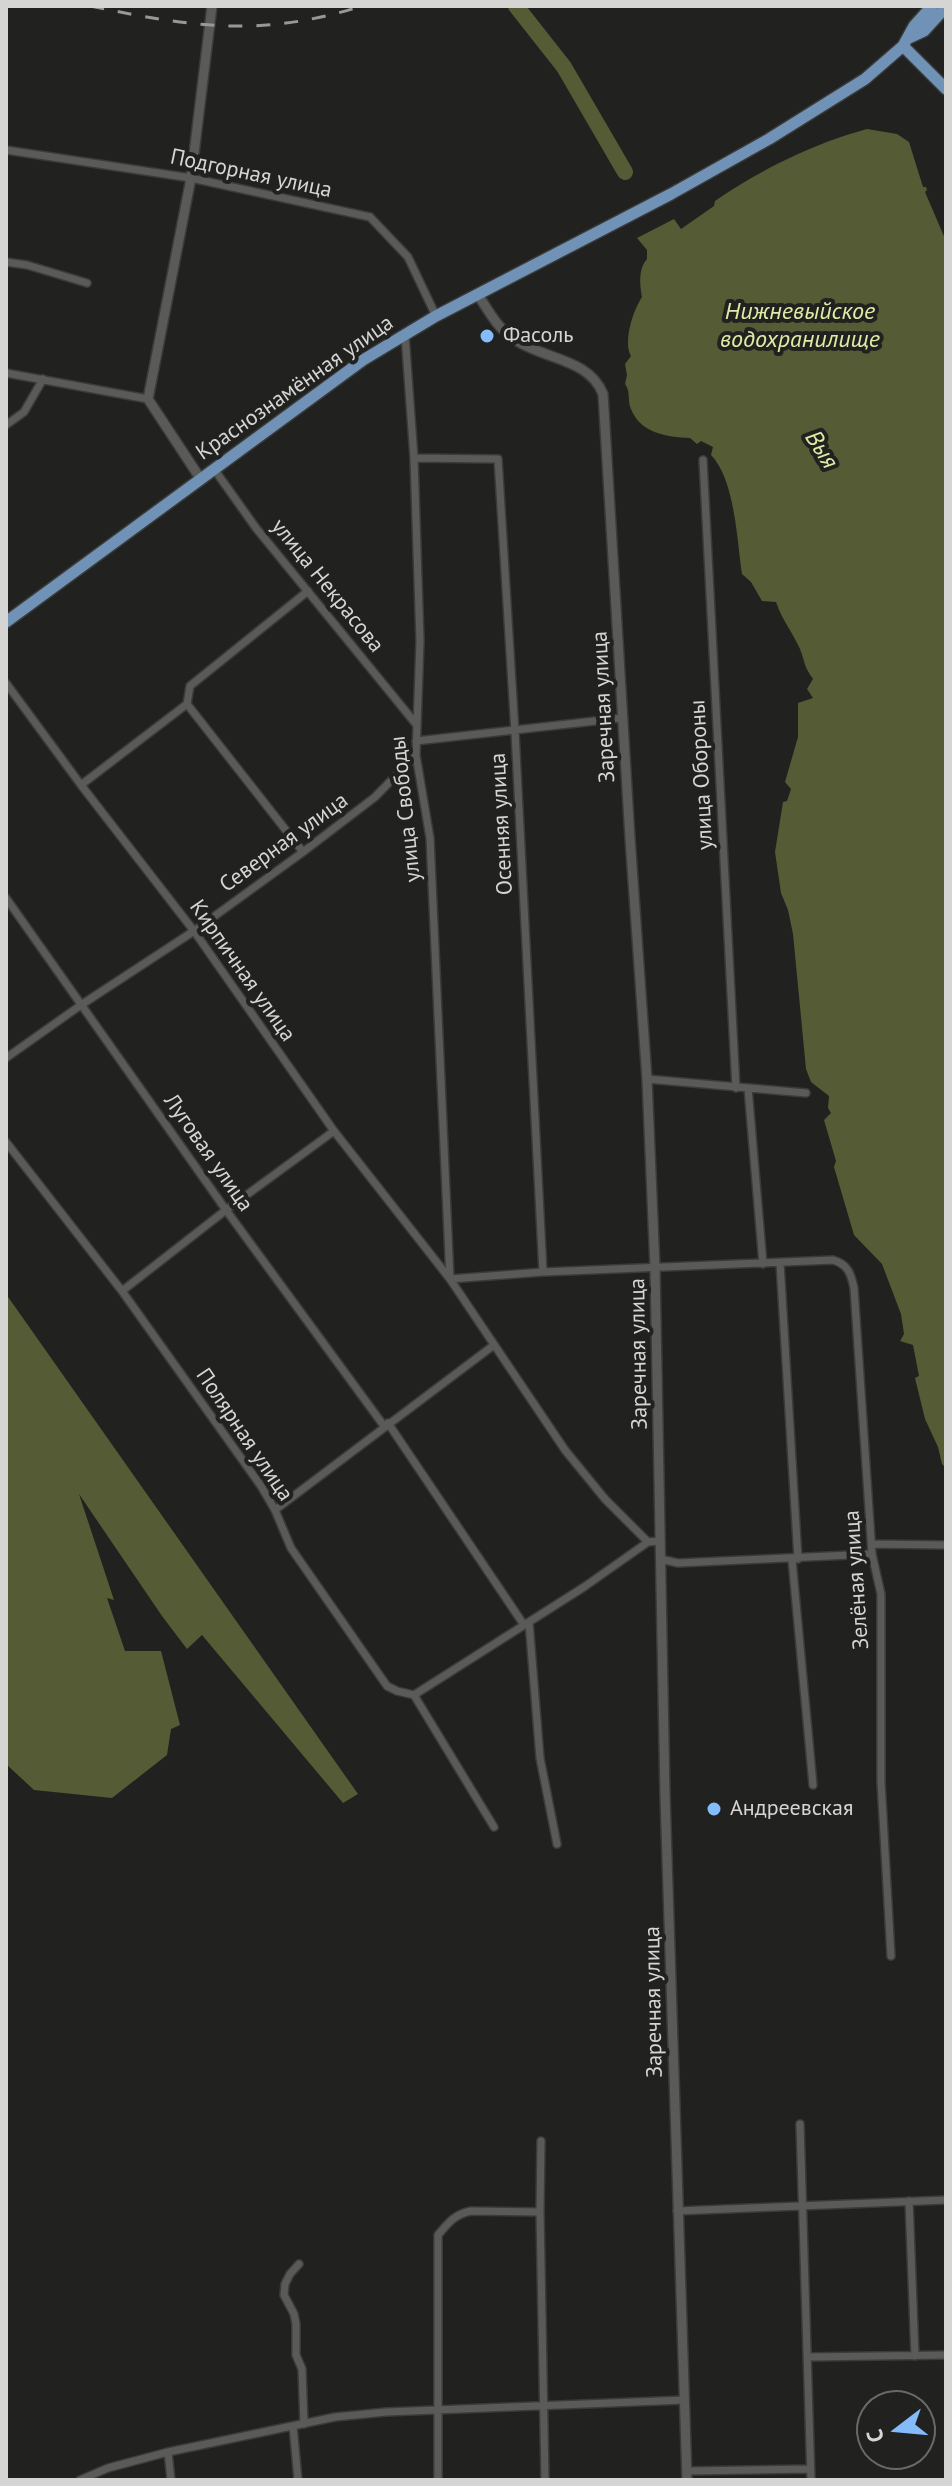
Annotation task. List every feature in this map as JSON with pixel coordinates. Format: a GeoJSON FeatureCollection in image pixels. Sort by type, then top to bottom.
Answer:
{"type":"FeatureCollection","features":[{"type":"Feature","properties":{"kind":"main road"},"geometry":{"type":"LineString","coordinates":[[906,42],[914,26],[932,6]]}},
{"type":"Feature","properties":{"kind":"main road"},"geometry":{"type":"LineString","coordinates":[[906,42],[924,31],[946,7]]}},
{"type":"Feature","properties":{"kind":"main road"},"geometry":{"type":"LineString","coordinates":[[906,42],[946,89]]}},
{"type":"Feature","properties":{"kind":"main road","name":"Краснознамённая улица"},"geometry":{"type":"LineString","coordinates":[[6,622],[363,360],[436,316],[626,218],[769,139],[865,79],[906,42]]}},
{"type":"Feature","properties":{"kind":"street"},"geometry":{"type":"LineString","coordinates":[[200,478],[148,399],[191,178],[212,6]]}},
{"type":"Feature","properties":{"kind":"street","name":"Подгорная улица"},"geometry":{"type":"LineString","coordinates":[[6,150],[191,178],[370,217],[408,257],[436,316]]}},
{"type":"Feature","properties":{"kind":"street"},"geometry":{"type":"LineString","coordinates":[[6,262],[87,283]]}},
{"type":"Feature","properties":{"kind":"street","name":"Заречная улица"},"geometry":{"type":"LineString","coordinates":[[478,295],[493,319],[514,339],[530,349],[585,370],[597,380],[603,394],[647,1079],[655,1268],[660,1559],[686,2475]]}},
{"type":"Feature","properties":{"kind":"street","name":"улица Свободы"},"geometry":{"type":"LineString","coordinates":[[405,335],[414,458],[420,641],[416,755],[430,838],[450,1279]]}},
{"type":"Feature","properties":{"kind":"street"},"geometry":{"type":"LineString","coordinates":[[6,373],[148,399]]}},
{"type":"Feature","properties":{"kind":"street"},"geometry":{"type":"LineString","coordinates":[[6,425],[24,412],[43,379]]}},
{"type":"Feature","properties":{"kind":"street","name":"Осенняя улица"},"geometry":{"type":"LineString","coordinates":[[414,458],[498,459],[543,1272]]}},
{"type":"Feature","properties":{"kind":"street","name":"улица Обороны"},"geometry":{"type":"LineString","coordinates":[[703,460],[736,1088]]}},
{"type":"Feature","properties":{"kind":"street","name":"улица Некрасова"},"geometry":{"type":"LineString","coordinates":[[214,469],[256,528],[416,724]]}},
{"type":"Feature","properties":{"kind":"street"},"geometry":{"type":"LineString","coordinates":[[81,785],[187,704],[190,686],[308,591]]}},
{"type":"Feature","properties":{"kind":"street","name":"Кирпичная улица"},"geometry":{"type":"LineString","coordinates":[[6,683],[194,931],[334,1131],[450,1279],[565,1450],[605,1499],[648,1542]]}},
{"type":"Feature","properties":{"kind":"street"},"geometry":{"type":"LineString","coordinates":[[187,704],[303,852]]}},
{"type":"Feature","properties":{"kind":"street"},"geometry":{"type":"LineString","coordinates":[[416,741],[622,718]]}},
{"type":"Feature","properties":{"kind":"street","name":"Северная улица"},"geometry":{"type":"LineString","coordinates":[[6,1058],[194,931],[303,852],[375,797],[416,755]]}},
{"type":"Feature","properties":{"kind":"street","name":"Луговая улица"},"geometry":{"type":"LineString","coordinates":[[6,898],[226,1210],[386,1425],[526,1624],[540,1758],[557,1844]]}},
{"type":"Feature","properties":{"kind":"street"},"geometry":{"type":"LineString","coordinates":[[647,1079],[806,1093]]}},
{"type":"Feature","properties":{"kind":"street"},"geometry":{"type":"LineString","coordinates":[[748,1088],[763,1264]]}},
{"type":"Feature","properties":{"kind":"street"},"geometry":{"type":"LineString","coordinates":[[122,1291],[334,1131]]}},
{"type":"Feature","properties":{"kind":"street","name":"Полярная улица"},"geometry":{"type":"LineString","coordinates":[[6,1142],[122,1291],[261,1486],[291,1548],[387,1686],[414,1695]]}},
{"type":"Feature","properties":{"kind":"street","name":"Зелёная улица"},"geometry":{"type":"LineString","coordinates":[[780,1263],[833,1260],[842,1262],[852,1275],[872,1554],[881,1594],[881,1782],[891,1956]]}},
{"type":"Feature","properties":{"kind":"street"},"geometry":{"type":"LineString","coordinates":[[450,1279],[543,1272],[780,1263],[795,1559],[813,1785]]}},
{"type":"Feature","properties":{"kind":"street"},"geometry":{"type":"LineString","coordinates":[[275,1510],[494,1345]]}},
{"type":"Feature","properties":{"kind":"street"},"geometry":{"type":"LineString","coordinates":[[494,1827],[414,1695],[584,1587],[648,1542],[660,1541]]}},
{"type":"Feature","properties":{"kind":"street"},"geometry":{"type":"LineString","coordinates":[[872,1544],[946,1545]]}},
{"type":"Feature","properties":{"kind":"street"},"geometry":{"type":"LineString","coordinates":[[660,1559],[678,1563],[872,1554]]}},
{"type":"Feature","properties":{"kind":"street"},"geometry":{"type":"LineString","coordinates":[[800,2124],[811,2480]]}},
{"type":"Feature","properties":{"kind":"street"},"geometry":{"type":"LineString","coordinates":[[541,2141],[545,2480]]}},
{"type":"Feature","properties":{"kind":"street"},"geometry":{"type":"LineString","coordinates":[[677,2211],[946,2200]]}},
{"type":"Feature","properties":{"kind":"street"},"geometry":{"type":"LineString","coordinates":[[909,2201],[915,2356]]}},
{"type":"Feature","properties":{"kind":"street"},"geometry":{"type":"LineString","coordinates":[[438,2480],[438,2235],[448,2222],[461,2213],[540,2212]]}},
{"type":"Feature","properties":{"kind":"street"},"geometry":{"type":"LineString","coordinates":[[299,2264],[285,2284],[284,2295],[296,2324],[296,2355],[302,2369],[304,2424]]}},
{"type":"Feature","properties":{"kind":"street"},"geometry":{"type":"LineString","coordinates":[[808,2357],[946,2355]]}},
{"type":"Feature","properties":{"kind":"street"},"geometry":{"type":"LineString","coordinates":[[80,2480],[108,2468],[168,2452],[335,2417],[386,2412],[684,2400]]}},
{"type":"Feature","properties":{"kind":"street"},"geometry":{"type":"LineString","coordinates":[[293,2426],[298,2480]]}},
{"type":"Feature","properties":{"kind":"street"},"geometry":{"type":"LineString","coordinates":[[168,2452],[171,2480]]}},
{"type":"Feature","properties":{"kind":"street"},"geometry":{"type":"LineString","coordinates":[[686,2475],[810,2469]]}},
{"type":"Feature","properties":{"kind":"water","name":"Нижневыйское водохранилище"},"geometry":{"type":"Polygon","coordinates":[[[867,129],[897,134],[909,142],[923,187],[926,187],[925,192],[946,241],[946,1468],[925,1419],[915,1378],[919,1376],[913,1345],[900,1341],[904,1334],[901,1314],[882,1264],[854,1235],[824,1120],[831,1113],[829,1096],[811,1082],[806,1069],[793,934],[781,893],[775,852],[783,802],[787,801],[791,789],[785,782],[798,737],[798,703],[813,698],[807,689],[813,679],[776,602],[762,601],[751,582],[742,574],[730,495],[719,466],[711,455],[713,447],[701,441],[697,444],[690,438],[664,435],[641,424],[631,409],[625,384],[625,364],[631,356],[629,334],[632,318],[642,297],[641,272],[647,259],[647,250],[637,238],[674,219],[681,229],[714,206],[715,201],[769,168],[827,142],[867,129]]]}},
{"type":"Feature","properties":{"kind":"water"},"geometry":{"type":"Polygon","coordinates":[[[6,1294],[358,1794],[343,1803],[202,1635],[187,1649],[79,1494],[114,1600],[107,1598],[125,1651],[161,1651],[180,1725],[171,1729],[167,1755],[112,1798],[34,1790],[6,1764],[6,1294]]]}},
{"type":"Feature","properties":{"kind":"waterway","name":"Выя"},"geometry":{"type":"LineString","coordinates":[[516,6],[564,67],[625,172]]}},
{"type":"Feature","properties":{"kind":"railway"},"geometry":{"type":"LineString","coordinates":[[90,6],[194,24],[226,26],[291,22],[362,6]]}},
{"type":"Feature","properties":{"kind":"place","name":"Фасоль"},"geometry":{"type":"Point","coordinates":[487,336]}},
{"type":"Feature","properties":{"kind":"place","name":"Андреевская"},"geometry":{"type":"Point","coordinates":[714,1809]}}]}
